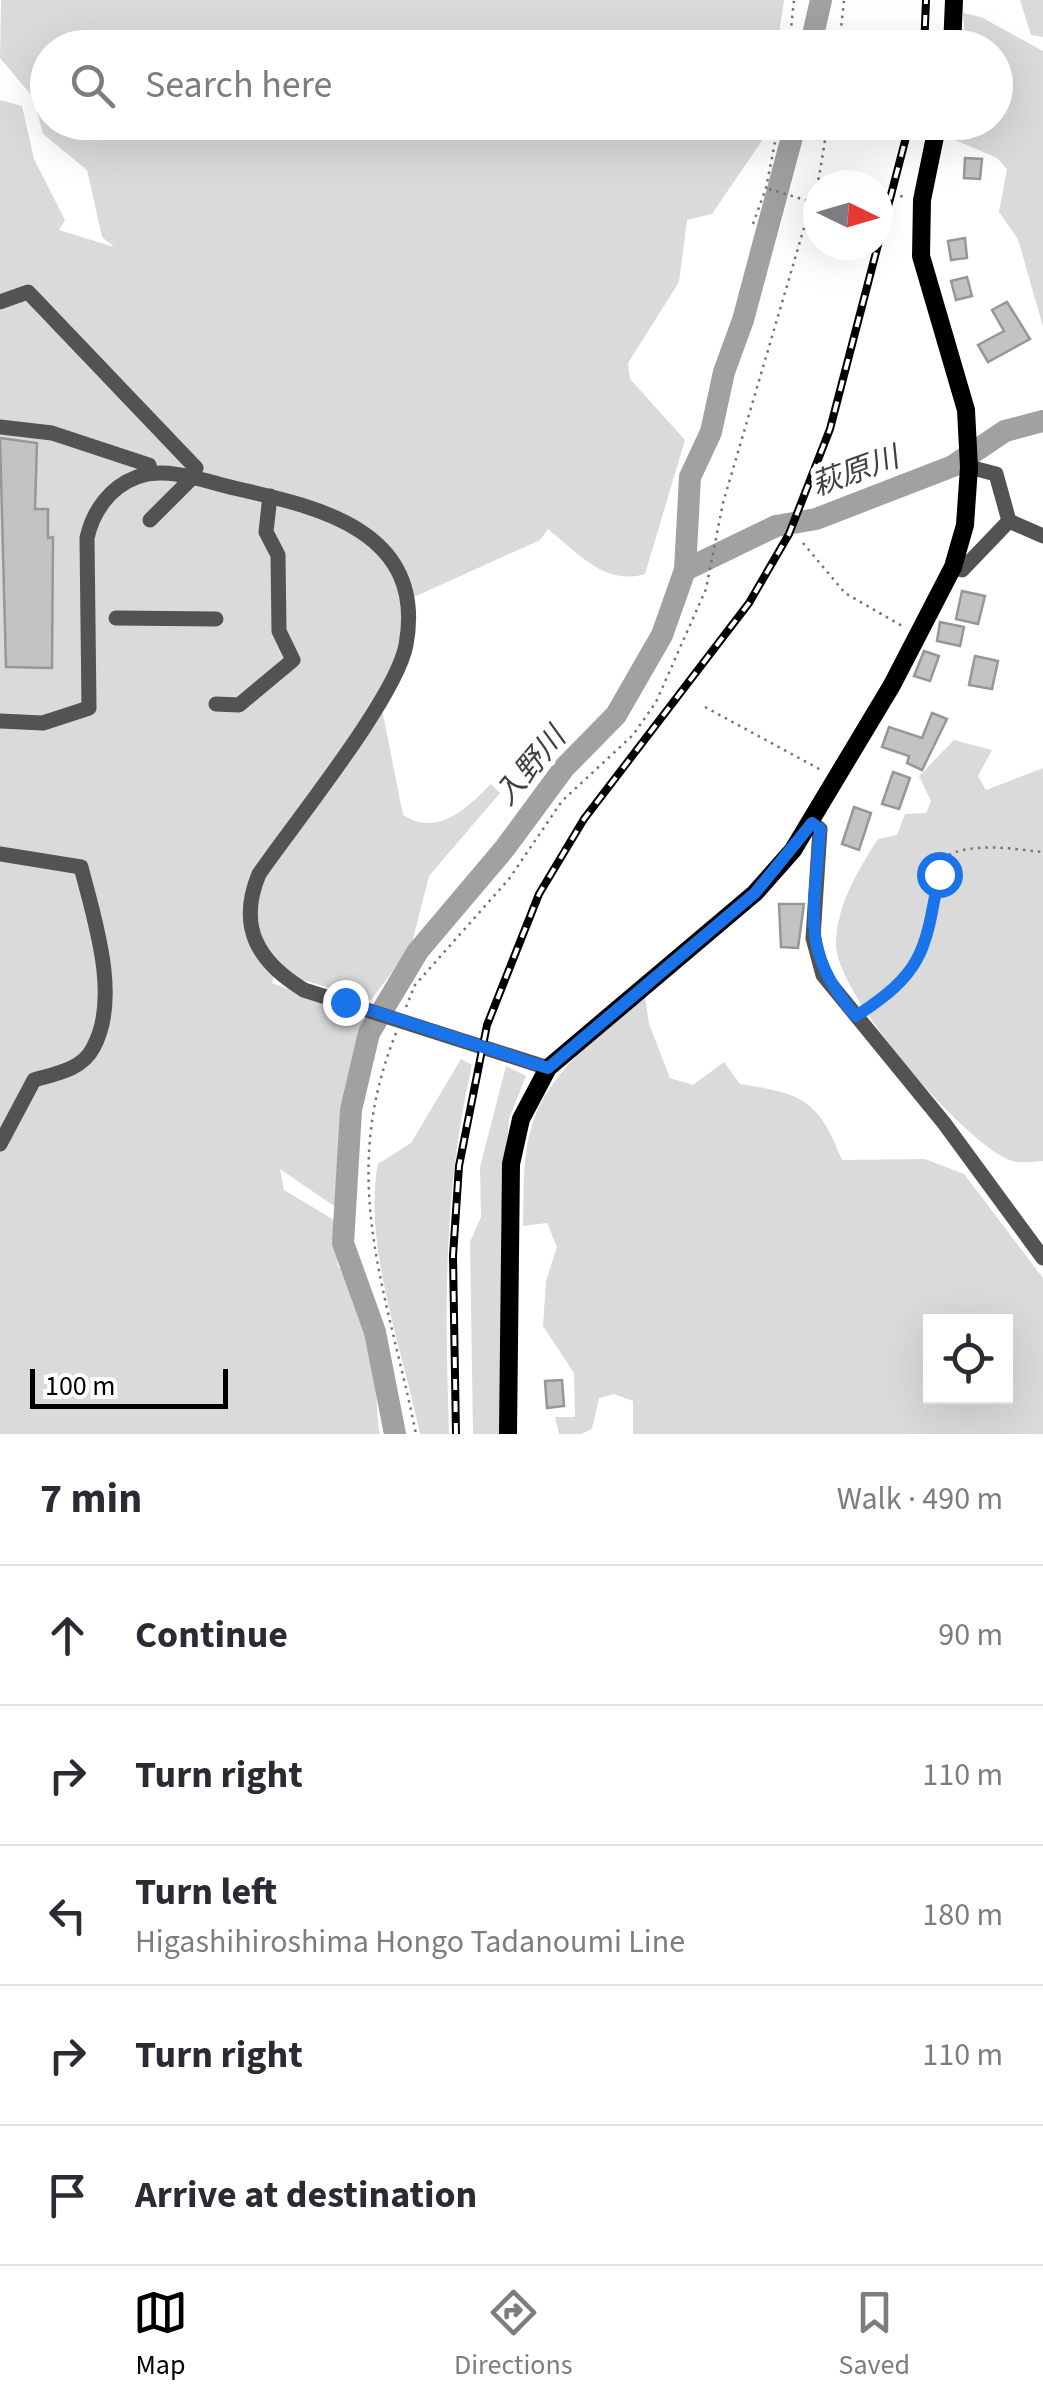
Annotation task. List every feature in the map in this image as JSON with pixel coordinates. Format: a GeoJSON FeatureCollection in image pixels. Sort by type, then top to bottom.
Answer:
{"type":"FeatureCollection","features":[{"type":"Feature","properties":{"kind":"main road"},"geometry":{"type":"LineString","coordinates":[[953,30],[954,0]]}},
{"type":"Feature","properties":{"kind":"main road"},"geometry":{"type":"LineString","coordinates":[[508,1434],[511,1164],[521,1120],[541,1066],[755,893],[812,823],[954,568],[964,526],[968,446],[961,387],[921,256],[922,200],[934,140]]}},
{"type":"Feature","properties":{"kind":"street"},"geometry":{"type":"LineString","coordinates":[[0,302],[28,292],[196,468],[192,478],[150,520]]}},
{"type":"Feature","properties":{"kind":"street"},"geometry":{"type":"LineString","coordinates":[[0,427],[52,432],[149,465],[151,473]]}},
{"type":"Feature","properties":{"kind":"street"},"geometry":{"type":"LineString","coordinates":[[969,468],[996,474],[1009,521]]}},
{"type":"Feature","properties":{"kind":"street"},"geometry":{"type":"LineString","coordinates":[[0,721],[42,723],[89,708],[87,538],[92,516],[121,486],[151,473],[192,478],[329,511],[359,529],[387,554],[404,591],[407,629],[398,670],[259,874],[250,904],[252,941],[265,960],[304,990],[541,1066]]}},
{"type":"Feature","properties":{"kind":"street"},"geometry":{"type":"LineString","coordinates":[[216,704],[239,705],[293,660],[279,631],[278,555],[266,532],[270,496]]}},
{"type":"Feature","properties":{"kind":"street"},"geometry":{"type":"LineString","coordinates":[[1009,521],[1043,536]]}},
{"type":"Feature","properties":{"kind":"street"},"geometry":{"type":"LineString","coordinates":[[954,568],[962,570],[1009,521]]}},
{"type":"Feature","properties":{"kind":"street"},"geometry":{"type":"LineString","coordinates":[[116,618],[216,619]]}},
{"type":"Feature","properties":{"kind":"street"},"geometry":{"type":"LineString","coordinates":[[812,823],[820,829],[813,938],[817,959],[833,991],[944,1122],[1043,1258]]}},
{"type":"Feature","properties":{"kind":"street"},"geometry":{"type":"LineString","coordinates":[[0,854],[81,867],[106,966],[94,1048],[71,1069],[34,1080],[0,1144]]}},
{"type":"Feature","properties":{"kind":"path"},"geometry":{"type":"LineString","coordinates":[[791,30],[794,0]]}},
{"type":"Feature","properties":{"kind":"path"},"geometry":{"type":"LineString","coordinates":[[841,30],[844,0]]}},
{"type":"Feature","properties":{"kind":"path"},"geometry":{"type":"LineString","coordinates":[[753,224],[766,188],[775,140]]}},
{"type":"Feature","properties":{"kind":"path"},"geometry":{"type":"LineString","coordinates":[[818,170],[824,140]]}},
{"type":"Feature","properties":{"kind":"path"},"geometry":{"type":"LineString","coordinates":[[766,188],[803,198]]}},
{"type":"Feature","properties":{"kind":"path"},"geometry":{"type":"LineString","coordinates":[[893,195],[922,200]]}},
{"type":"Feature","properties":{"kind":"path"},"geometry":{"type":"LineString","coordinates":[[416,1434],[373,1252],[366,1190],[374,1106],[389,1050],[415,986],[510,879],[562,801],[633,735],[656,702],[710,574],[722,502],[803,233]]}},
{"type":"Feature","properties":{"kind":"path"},"geometry":{"type":"LineString","coordinates":[[803,543],[845,592],[920,635]]}},
{"type":"Feature","properties":{"kind":"path"},"geometry":{"type":"LineString","coordinates":[[705,707],[838,779]]}},
{"type":"Feature","properties":{"kind":"path"},"geometry":{"type":"LineString","coordinates":[[856,1016],[897,990],[917,965],[943,858],[957,850],[976,848],[1043,852]]}},
{"type":"Feature","properties":{"kind":"shaded area"},"geometry":{"type":"Polygon","coordinates":[[[1,0],[784,0],[780,30],[30,30],[30,93],[0,58],[1,0]]]}},
{"type":"Feature","properties":{"kind":"shaded area"},"geometry":{"type":"Polygon","coordinates":[[[1020,0],[1043,0],[1043,37],[1031,35],[1020,0]]]}},
{"type":"Feature","properties":{"kind":"shaded area"},"geometry":{"type":"Polygon","coordinates":[[[963,13],[981,17],[1005,30],[964,30],[963,13]]]}},
{"type":"Feature","properties":{"kind":"shaded area"},"geometry":{"type":"Polygon","coordinates":[[[1013,35],[1043,51],[1043,327],[1018,239],[999,212],[1007,169],[997,158],[955,140],[1013,140],[1013,35]]]}},
{"type":"Feature","properties":{"kind":"shaded area"},"geometry":{"type":"Polygon","coordinates":[[[0,100],[22,106],[34,159],[65,220],[59,230],[114,247],[102,237],[87,170],[50,140],[762,140],[712,214],[687,220],[679,282],[628,363],[630,379],[685,440],[645,574],[617,575],[605,571],[548,529],[540,540],[414,597],[415,628],[409,656],[382,709],[403,815],[428,823],[440,821],[461,811],[491,784],[500,793],[429,876],[411,947],[371,1000],[293,977],[276,965],[272,983],[369,1020],[346,1084],[337,1208],[280,1169],[284,1190],[334,1220],[338,1267],[354,1282],[370,1321],[380,1434],[0,1434],[0,100]]]}},
{"type":"Feature","properties":{"kind":"shaded area"},"geometry":{"type":"Polygon","coordinates":[[[954,740],[992,750],[978,776],[986,790],[1043,768],[1043,1161],[1016,1162],[991,1149],[936,1099],[879,1031],[842,968],[836,945],[844,902],[863,863],[878,839],[897,835],[905,814],[926,813],[931,801],[919,776],[954,740]]]}},
{"type":"Feature","properties":{"kind":"shaded area"},"geometry":{"type":"Polygon","coordinates":[[[645,996],[649,1024],[670,1078],[693,1085],[724,1062],[740,1084],[794,1096],[806,1103],[825,1124],[842,1160],[925,1159],[964,1174],[1043,1278],[1043,1434],[633,1434],[633,1401],[614,1394],[599,1398],[592,1429],[581,1434],[559,1434],[555,1417],[575,1417],[574,1373],[543,1326],[546,1281],[557,1247],[547,1223],[523,1226],[527,1143],[548,1091],[593,1040],[645,996]]]}},
{"type":"Feature","properties":{"kind":"shaded area"},"geometry":{"type":"Polygon","coordinates":[[[461,1059],[472,1065],[456,1158],[448,1249],[449,1434],[420,1434],[380,1263],[375,1195],[378,1164],[411,1143],[461,1059]]]}},
{"type":"Feature","properties":{"kind":"shaded area"},"geometry":{"type":"Polygon","coordinates":[[[506,1066],[526,1076],[509,1119],[501,1219],[501,1434],[473,1434],[470,1242],[481,1217],[480,1167],[506,1066]]]}},
{"type":"Feature","properties":{"kind":"building"},"geometry":{"type":"Polygon","coordinates":[[[965,158],[982,159],[980,179],[964,178],[965,158]]]}},
{"type":"Feature","properties":{"kind":"building"},"geometry":{"type":"Polygon","coordinates":[[[965,238],[967,258],[951,260],[948,241],[965,238]]]}},
{"type":"Feature","properties":{"kind":"building"},"geometry":{"type":"Polygon","coordinates":[[[967,277],[972,296],[956,300],[951,281],[967,277]]]}},
{"type":"Feature","properties":{"kind":"building"},"geometry":{"type":"Polygon","coordinates":[[[1007,302],[1030,339],[988,362],[978,345],[1004,331],[992,310],[1007,302]]]}},
{"type":"Feature","properties":{"kind":"building"},"geometry":{"type":"Polygon","coordinates":[[[0,438],[37,443],[35,509],[48,509],[48,538],[53,537],[52,668],[6,667],[0,438]]]}},
{"type":"Feature","properties":{"kind":"building"},"geometry":{"type":"Polygon","coordinates":[[[962,591],[985,596],[978,624],[956,619],[962,591]]]}},
{"type":"Feature","properties":{"kind":"building"},"geometry":{"type":"Polygon","coordinates":[[[940,622],[964,627],[960,646],[937,641],[940,622]]]}},
{"type":"Feature","properties":{"kind":"building"},"geometry":{"type":"Polygon","coordinates":[[[924,651],[939,656],[930,681],[914,676],[924,651]]]}},
{"type":"Feature","properties":{"kind":"building"},"geometry":{"type":"Polygon","coordinates":[[[975,656],[998,661],[992,689],[969,685],[975,656]]]}},
{"type":"Feature","properties":{"kind":"building"},"geometry":{"type":"Polygon","coordinates":[[[932,713],[947,719],[922,770],[907,763],[909,756],[882,747],[889,727],[922,738],[932,713]]]}},
{"type":"Feature","properties":{"kind":"building"},"geometry":{"type":"Polygon","coordinates":[[[893,772],[910,778],[899,809],[882,804],[893,772]]]}},
{"type":"Feature","properties":{"kind":"building"},"geometry":{"type":"Polygon","coordinates":[[[854,807],[871,813],[859,850],[842,844],[854,807]]]}},
{"type":"Feature","properties":{"kind":"building"},"geometry":{"type":"Polygon","coordinates":[[[779,904],[804,904],[798,948],[781,947],[779,904]]]}},
{"type":"Feature","properties":{"kind":"building"},"geometry":{"type":"Polygon","coordinates":[[[562,1380],[564,1406],[547,1408],[545,1381],[562,1380]]]}},
{"type":"Feature","properties":{"kind":"waterway","name":"入野川"},"geometry":{"type":"LineString","coordinates":[[814,30],[821,0]]}},
{"type":"Feature","properties":{"kind":"waterway","name":"入野川"},"geometry":{"type":"LineString","coordinates":[[395,1434],[375,1332],[343,1243],[351,1110],[369,1033],[418,951],[505,848],[564,768],[616,715],[662,635],[685,570],[690,477],[711,432],[724,372],[743,320],[791,140]]}},
{"type":"Feature","properties":{"kind":"waterway","name":"萩原川"},"geometry":{"type":"LineString","coordinates":[[685,570],[776,526],[816,519],[953,466],[1005,431],[1043,421]]}},
{"type":"Feature","properties":{"kind":"railway"},"geometry":{"type":"LineString","coordinates":[[925,30],[926,0]]}},
{"type":"Feature","properties":{"kind":"railway"},"geometry":{"type":"LineString","coordinates":[[456,1434],[453,1256],[459,1166],[487,1025],[539,894],[584,819],[749,603],[789,534],[830,429],[905,140]]}},
{"type":"Feature","properties":{"kind":"route"},"geometry":{"type":"LineString","coordinates":[[345,1002],[548,1068],[656,972],[755,893],[812,823],[820,829],[813,938],[817,959],[833,991],[856,1016],[897,990],[917,965],[939,874]]}}]}
